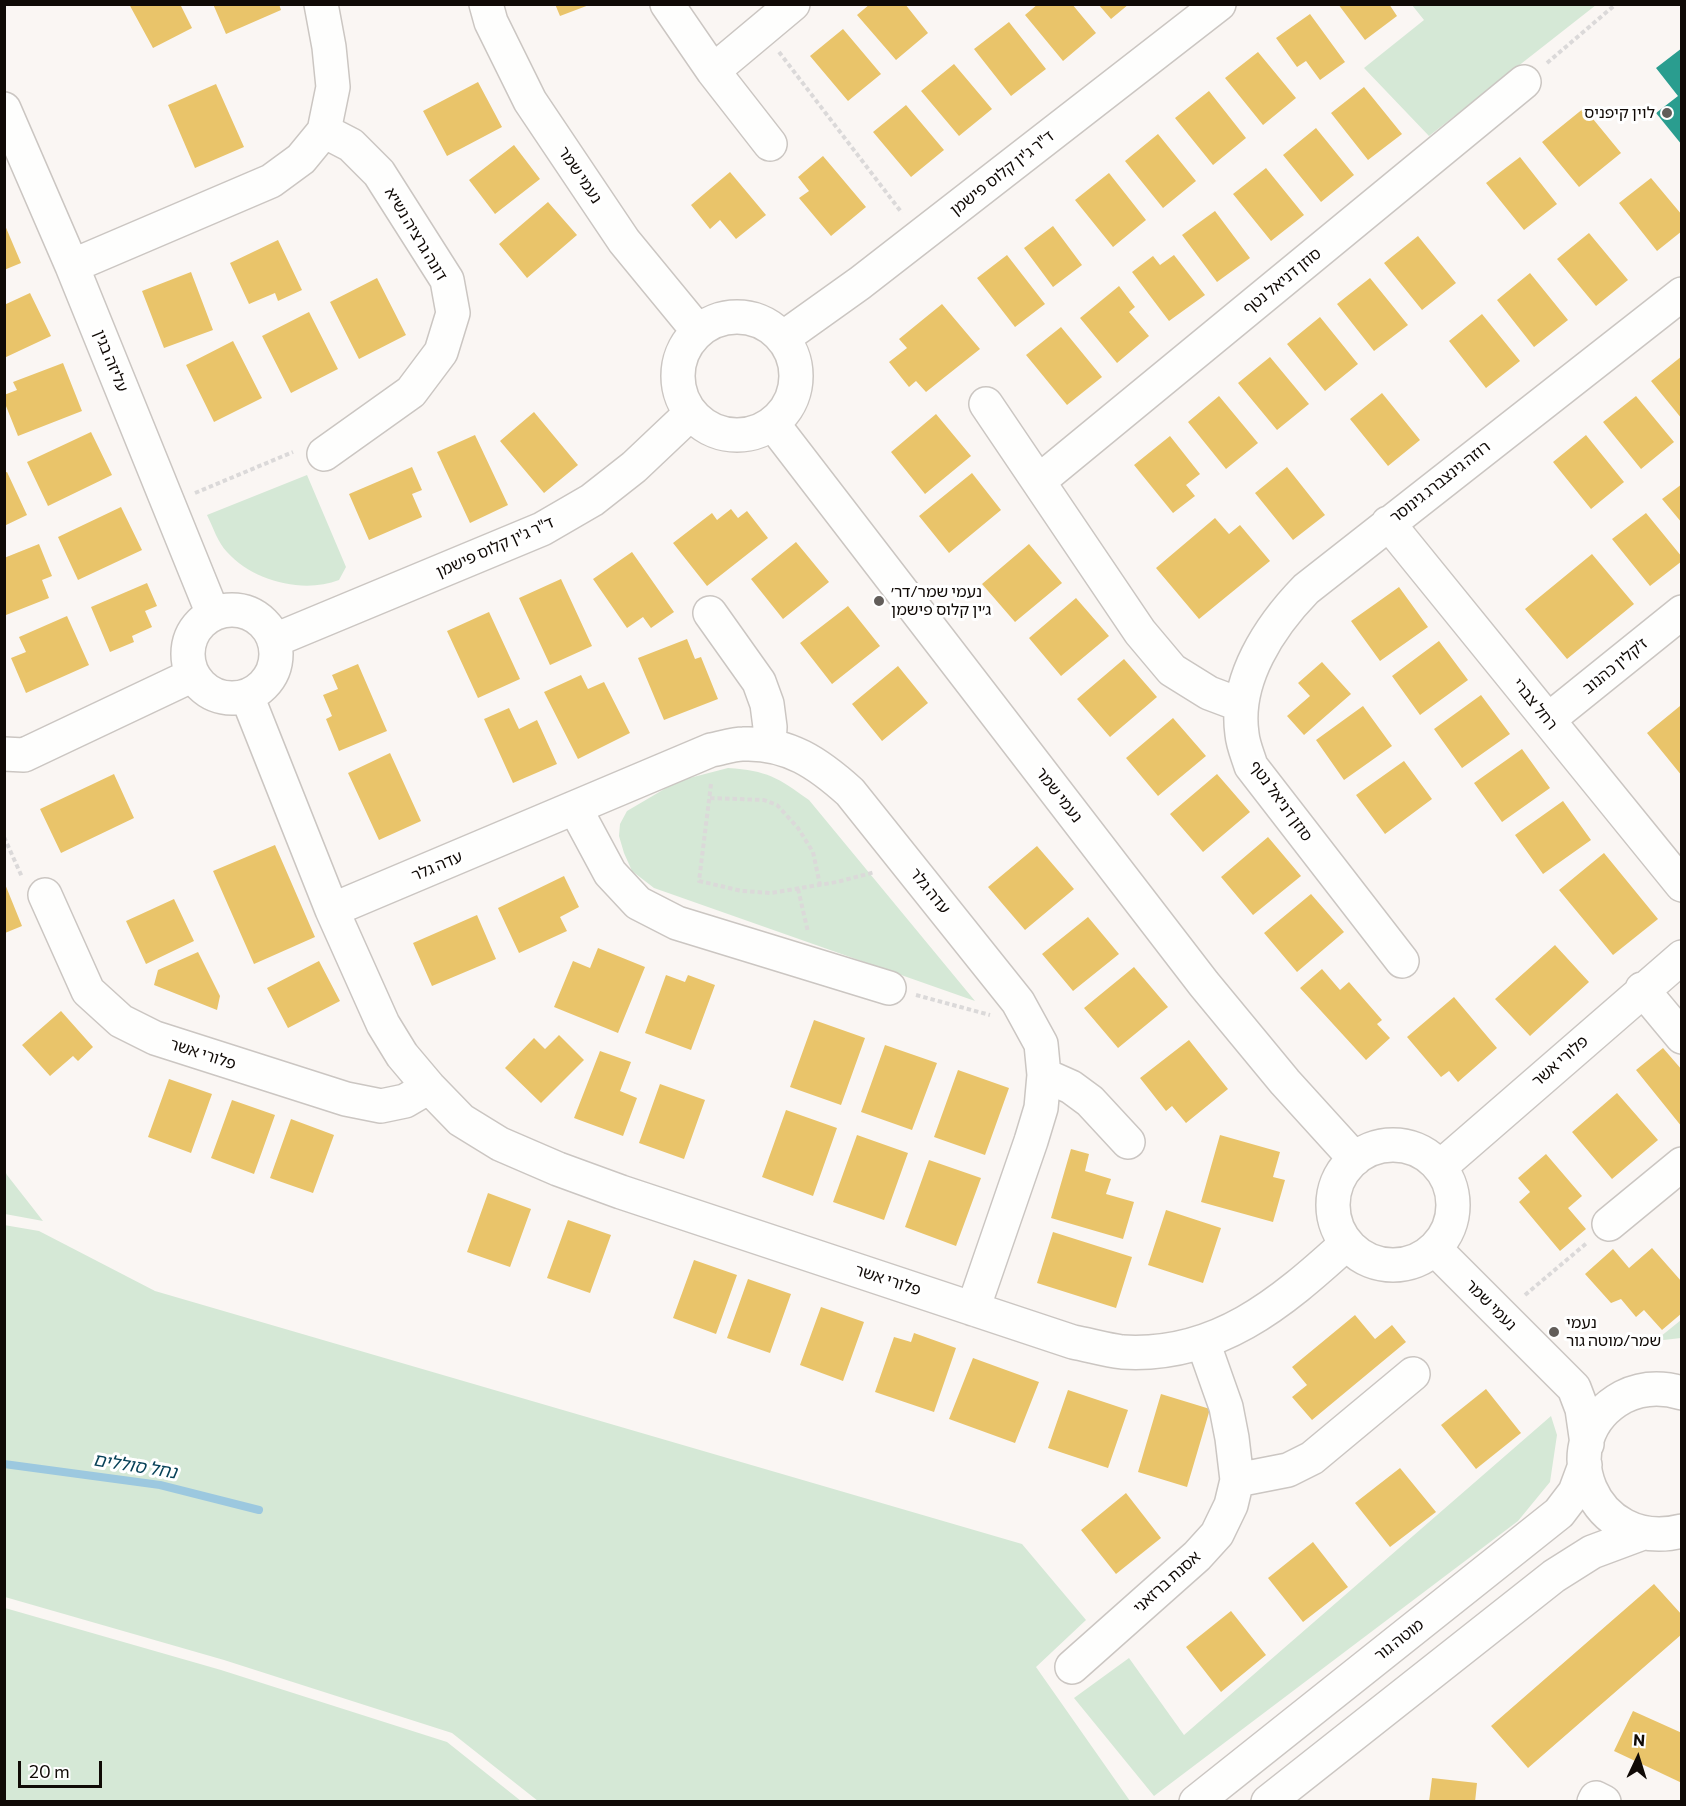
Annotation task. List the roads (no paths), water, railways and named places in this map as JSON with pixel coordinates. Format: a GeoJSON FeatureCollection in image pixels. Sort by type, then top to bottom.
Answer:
{"type":"FeatureCollection","features":[{"type":"Feature","properties":{"kind":"street"},"geometry":{"type":"LineString","coordinates":[[72,266],[271,181],[301,159],[324,131],[333,87],[329,46],[321,4]]}},
{"type":"Feature","properties":{"kind":"street","name":"נעמי שמר"},"geometry":{"type":"LineString","coordinates":[[486,4],[491,22],[530,101],[624,241],[698,331]]}},
{"type":"Feature","properties":{"kind":"street"},"geometry":{"type":"LineString","coordinates":[[667,4],[713,71],[770,144]]}},
{"type":"Feature","properties":{"kind":"street"},"geometry":{"type":"LineString","coordinates":[[713,71],[794,4]]}},
{"type":"Feature","properties":{"kind":"street","name":"ד\"ר ג'ין קלוס פישמן"},"geometry":{"type":"LineString","coordinates":[[783,338],[920,236],[1219,4]]}},
{"type":"Feature","properties":{"kind":"street","name":"סוזן דניאל נטף"},"geometry":{"type":"LineString","coordinates":[[1040,480],[1524,82]]}},
{"type":"Feature","properties":{"kind":"street","name":"עליזה בגין"},"geometry":{"type":"LineString","coordinates":[[4,109],[72,266],[213,614]]}},
{"type":"Feature","properties":{"kind":"street","name":"דונה גרציה נשיא"},"geometry":{"type":"LineString","coordinates":[[324,131],[351,145],[379,173],[447,280],[453,313],[441,352],[411,392],[324,454]]}},
{"type":"Feature","properties":{"kind":"street","name":"רוזה גינצברג גינוסר"},"geometry":{"type":"LineString","coordinates":[[1241,705],[1254,664],[1266,638],[1284,612],[1306,589],[1682,294]]}},
{"type":"Feature","properties":{"kind":"street"},"geometry":{"type":"LineString","coordinates":[[732,317],[751,318],[769,326],[783,338],[793,355],[796,373],[794,392],[786,410],[773,424],[756,432],[739,436],[720,434],[704,426],[690,414],[681,398],[677,380],[678,361],[686,345],[698,331],[714,321],[732,317]]}},
{"type":"Feature","properties":{"kind":"street"},"geometry":{"type":"LineString","coordinates":[[986,404],[1040,480],[1140,632],[1172,670],[1209,693],[1241,705]]}},
{"type":"Feature","properties":{"kind":"street","name":"ד\"ר ג'ין קלוס פישמן"},"geometry":{"type":"LineString","coordinates":[[274,640],[542,529],[592,500],[634,467],[690,414]]}},
{"type":"Feature","properties":{"kind":"street","name":"נעמי שמר"},"geometry":{"type":"LineString","coordinates":[[773,424],[1204,984],[1285,1082],[1355,1159]]}},
{"type":"Feature","properties":{"kind":"street","name":"רחל צברי"},"geometry":{"type":"LineString","coordinates":[[1388,523],[1682,885]]}},
{"type":"Feature","properties":{"kind":"street"},"geometry":{"type":"LineString","coordinates":[[229,610],[242,611],[255,616],[267,626],[274,640],[276,660],[273,673],[264,686],[237,699],[226,699],[211,693],[196,681],[187,656],[193,632],[203,620],[213,614],[229,610]]}},
{"type":"Feature","properties":{"kind":"street","name":"ז'קלין כהנוב"},"geometry":{"type":"LineString","coordinates":[[1548,720],[1682,612]]}},
{"type":"Feature","properties":{"kind":"street"},"geometry":{"type":"LineString","coordinates":[[710,614],[759,682],[767,704],[770,727],[769,746]]}},
{"type":"Feature","properties":{"kind":"street"},"geometry":{"type":"LineString","coordinates":[[4,754],[24,755],[193,675]]}},
{"type":"Feature","properties":{"kind":"street","name":"פלורי אשר"},"geometry":{"type":"LineString","coordinates":[[247,696],[332,910],[383,1024],[402,1055],[461,1120],[501,1144],[558,1169],[621,1192],[1073,1342],[1121,1352],[1161,1351],[1203,1342],[1252,1320],[1291,1293],[1346,1244]]}},
{"type":"Feature","properties":{"kind":"street","name":"סוזן דניאל נטף"},"geometry":{"type":"LineString","coordinates":[[1241,705],[1242,735],[1251,766],[1402,961]]}},
{"type":"Feature","properties":{"kind":"street","name":"עדה גלר"},"geometry":{"type":"LineString","coordinates":[[332,910],[711,750],[743,744],[769,746],[801,755],[825,769],[850,792],[1018,1002],[1041,1044],[1044,1075],[1041,1108],[973,1309]]}},
{"type":"Feature","properties":{"kind":"street"},"geometry":{"type":"LineString","coordinates":[[574,808],[610,873],[638,903],[677,923],[889,988]]}},
{"type":"Feature","properties":{"kind":"street","name":"פלורי אשר"},"geometry":{"type":"LineString","coordinates":[[45,895],[88,991],[121,1021],[155,1038],[346,1099],[381,1106],[405,1101],[429,1087]]}},
{"type":"Feature","properties":{"kind":"street","name":"פלורי אשר"},"geometry":{"type":"LineString","coordinates":[[1440,1167],[1642,989],[1682,957]]}},
{"type":"Feature","properties":{"kind":"street"},"geometry":{"type":"LineString","coordinates":[[1642,989],[1682,1037]]}},
{"type":"Feature","properties":{"kind":"street"},"geometry":{"type":"LineString","coordinates":[[1044,1075],[1071,1087],[1090,1101],[1128,1142]]}},
{"type":"Feature","properties":{"kind":"street"},"geometry":{"type":"LineString","coordinates":[[1392,1145],[1419,1151],[1440,1167],[1450,1187],[1454,1209],[1444,1237],[1435,1249],[1422,1259],[1406,1264],[1389,1265],[1374,1262],[1359,1255],[1346,1244],[1338,1230],[1333,1200],[1340,1178],[1355,1159],[1366,1152],[1392,1145]]}},
{"type":"Feature","properties":{"kind":"street"},"geometry":{"type":"LineString","coordinates":[[1609,1224],[1682,1164]]}},
{"type":"Feature","properties":{"kind":"street","name":"נעמי שמר"},"geometry":{"type":"LineString","coordinates":[[1435,1249],[1574,1388],[1582,1409],[1590,1489],[1602,1509],[1621,1524],[1668,1533]]}},
{"type":"Feature","properties":{"kind":"street","name":"אסנת ברזאני"},"geometry":{"type":"LineString","coordinates":[[1072,1667],[1197,1556],[1217,1534],[1231,1505],[1237,1480],[1226,1407],[1203,1342]]}},
{"type":"Feature","properties":{"kind":"street","name":"נעמי שמר"},"geometry":{"type":"LineString","coordinates":[[1548,1361],[1576,1379],[1638,1392]]}},
{"type":"Feature","properties":{"kind":"street"},"geometry":{"type":"LineString","coordinates":[[1237,1480],[1288,1470],[1312,1458],[1413,1374]]}},
{"type":"Feature","properties":{"kind":"street"},"geometry":{"type":"LineString","coordinates":[[1638,1392],[1662,1389],[1682,1393]]}},
{"type":"Feature","properties":{"kind":"street","name":"מוטה גור"},"geometry":{"type":"LineString","coordinates":[[1196,1802],[1559,1514],[1575,1492],[1590,1434],[1601,1415],[1618,1400],[1638,1392]]}},
{"type":"Feature","properties":{"kind":"street"},"geometry":{"type":"LineString","coordinates":[[1268,1802],[1554,1576],[1592,1552],[1668,1533]]}},
{"type":"Feature","properties":{"kind":"waterway","name":"נחל סוללים"},"geometry":{"type":"LineString","coordinates":[[4,1464],[160,1485],[259,1510]]}},
{"type":"Feature","properties":{"kind":"place","name":"לוין קיפניס"},"geometry":{"type":"Point","coordinates":[1667,113]}},
{"type":"Feature","properties":{"kind":"place","name":"נעמי שמר/דר׳ ג׳ין קלוס פישמן"},"geometry":{"type":"Point","coordinates":[879,601]}},
{"type":"Feature","properties":{"kind":"place","name":"נעמי שמר/מוטה גור"},"geometry":{"type":"Point","coordinates":[1554,1332]}}]}
